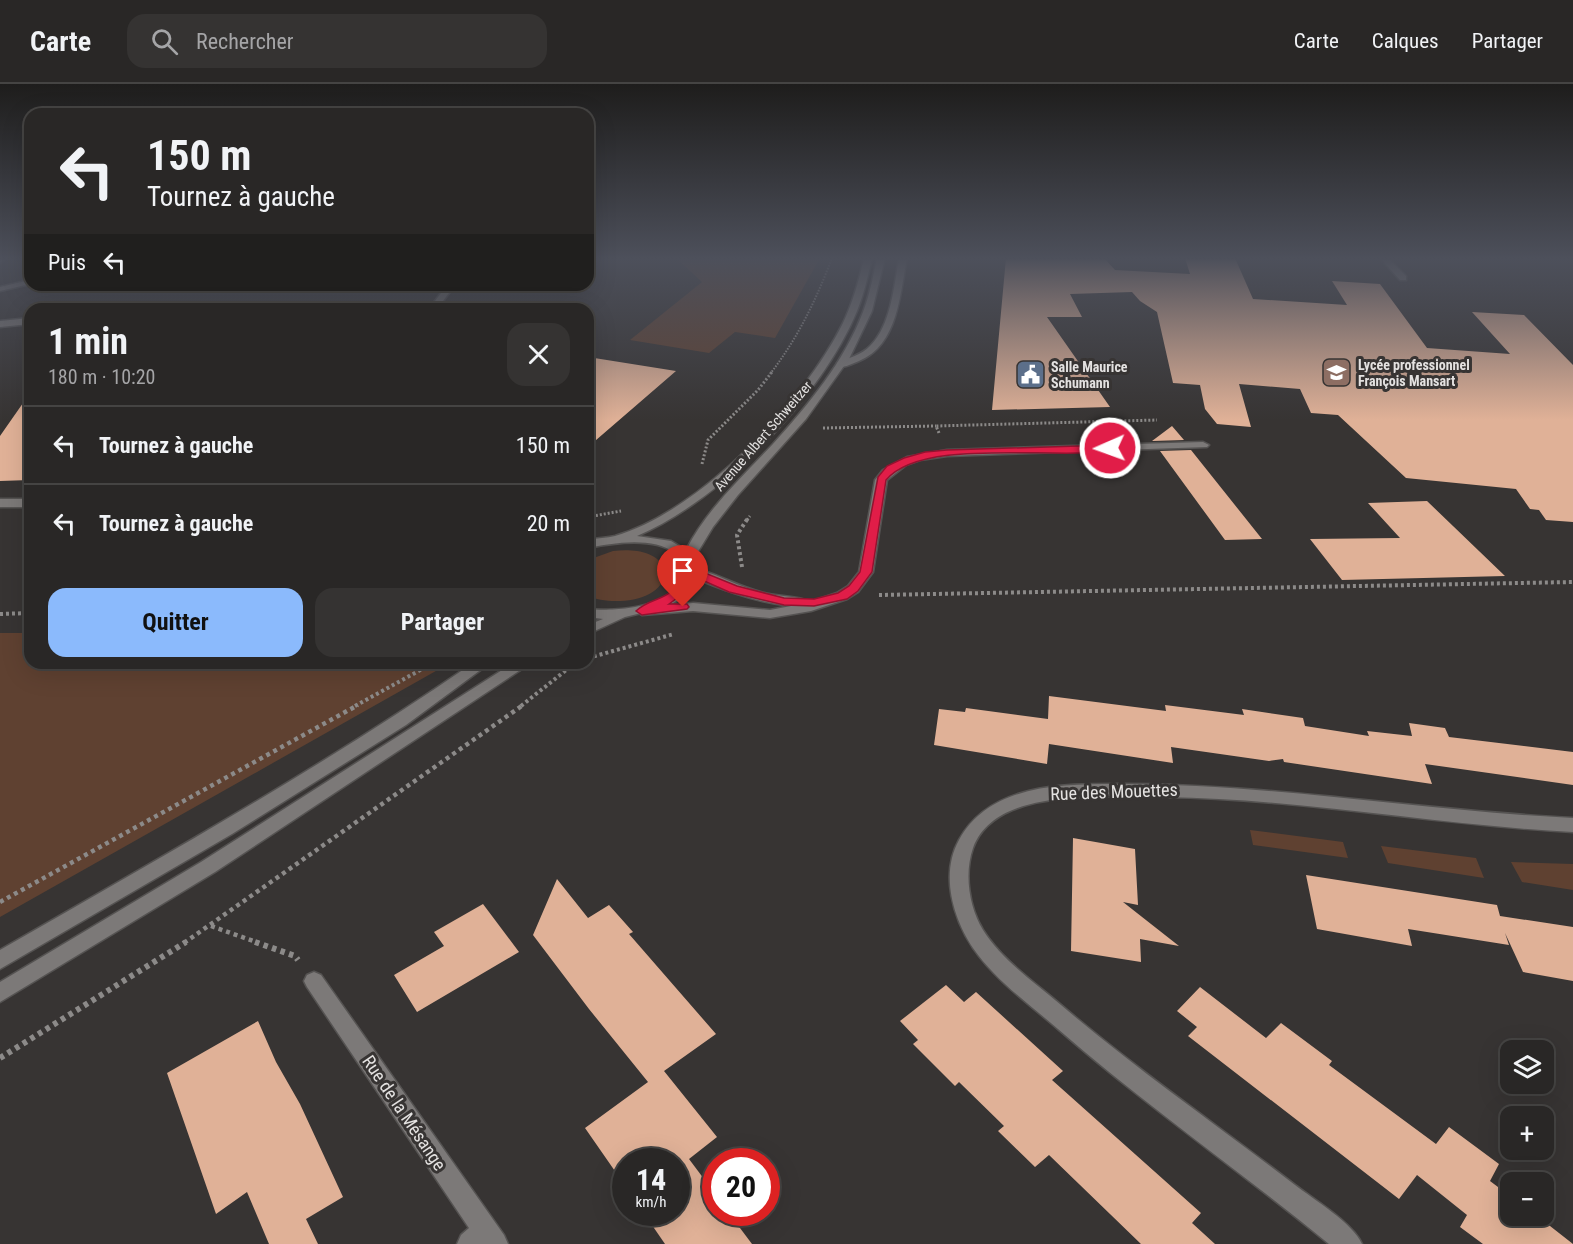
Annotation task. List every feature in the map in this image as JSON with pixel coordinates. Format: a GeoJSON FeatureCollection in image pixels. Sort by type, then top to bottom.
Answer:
{"type":"FeatureCollection","features":[{"type":"Feature","properties":{"kind":"main road","name":"Avenue Albert Schweitzer"},"geometry":{"type":"LineString","coordinates":[[620,538],[663,520],[705,493],[747,456],[771,430],[820,368],[851,312]]}},
{"type":"Feature","properties":{"kind":"main road","name":"Avenue Albert Schweitzer"},"geometry":{"type":"LineString","coordinates":[[642,611],[676,594],[686,582],[687,566],[693,546],[712,518],[793,428],[840,365],[867,312]]}},
{"type":"Feature","properties":{"kind":"main road"},"geometry":{"type":"LineString","coordinates":[[840,365],[871,351],[878,342],[891,312]]}},
{"type":"Feature","properties":{"kind":"main road"},"geometry":{"type":"LineString","coordinates":[[0,324],[24,322]]}},
{"type":"Feature","properties":{"kind":"main road"},"geometry":{"type":"LineString","coordinates":[[594,613],[626,614],[693,607],[770,614],[795,611],[837,598],[854,589],[866,572],[879,488],[886,472],[918,457],[947,453],[1203,445]]}},
{"type":"Feature","properties":{"kind":"main road"},"geometry":{"type":"LineString","coordinates":[[0,503],[24,503]]}},
{"type":"Feature","properties":{"kind":"main road"},"geometry":{"type":"LineString","coordinates":[[594,543],[620,538],[641,539],[664,544],[678,552],[687,566],[733,589],[772,600],[803,603],[837,598]]}},
{"type":"Feature","properties":{"kind":"main road"},"geometry":{"type":"LineString","coordinates":[[594,627],[626,614]]}},
{"type":"Feature","properties":{"kind":"main road"},"geometry":{"type":"LineString","coordinates":[[0,960],[226,829],[400,721],[474,669]]}},
{"type":"Feature","properties":{"kind":"main road"},"geometry":{"type":"LineString","coordinates":[[0,993],[208,867],[515,669]]}},
{"type":"Feature","properties":{"kind":"main road","name":"Rue des Mouettes"},"geometry":{"type":"LineString","coordinates":[[1348,1244],[1318,1218],[1146,1089],[1079,1035],[998,962],[982,944],[963,908],[959,888],[960,867],[962,851],[970,835],[993,811],[1010,803],[1057,792],[1114,790],[1221,792],[1423,814],[1573,825]]}},
{"type":"Feature","properties":{"kind":"main road","name":"Rue de la Mésange"},"geometry":{"type":"LineString","coordinates":[[314,981],[483,1240]]}},
{"type":"Feature","properties":{"kind":"path"},"geometry":{"type":"LineString","coordinates":[[701,468],[708,440],[758,390],[791,347],[810,312]]}},
{"type":"Feature","properties":{"kind":"path"},"geometry":{"type":"LineString","coordinates":[[821,428],[1157,420]]}},
{"type":"Feature","properties":{"kind":"path"},"geometry":{"type":"LineString","coordinates":[[936,426],[947,453]]}},
{"type":"Feature","properties":{"kind":"path"},"geometry":{"type":"LineString","coordinates":[[594,516],[626,510]]}},
{"type":"Feature","properties":{"kind":"path"},"geometry":{"type":"LineString","coordinates":[[742,571],[736,540],[743,525]]}},
{"type":"Feature","properties":{"kind":"path"},"geometry":{"type":"LineString","coordinates":[[837,598],[1573,582]]}},
{"type":"Feature","properties":{"kind":"path"},"geometry":{"type":"LineString","coordinates":[[0,614],[24,613]]}},
{"type":"Feature","properties":{"kind":"path"},"geometry":{"type":"LineString","coordinates":[[594,656],[677,633]]}},
{"type":"Feature","properties":{"kind":"path"},"geometry":{"type":"LineString","coordinates":[[0,902],[422,669]]}},
{"type":"Feature","properties":{"kind":"path"},"geometry":{"type":"LineString","coordinates":[[0,1058],[167,955],[507,717],[565,669]]}},
{"type":"Feature","properties":{"kind":"path"},"geometry":{"type":"LineString","coordinates":[[210,925],[295,956],[314,981]]}},
{"type":"Feature","properties":{"kind":"shaded area"},"geometry":{"type":"Polygon","coordinates":[[[665,312],[790,312],[775,338],[735,332],[709,353],[630,340],[665,312]]]}},
{"type":"Feature","properties":{"kind":"shaded area"},"geometry":{"type":"Polygon","coordinates":[[[627,550],[649,554],[656,558],[665,569],[663,580],[656,589],[635,599],[609,601],[594,598],[594,558],[613,551],[627,550]]]}},
{"type":"Feature","properties":{"kind":"shaded area"},"geometry":{"type":"Polygon","coordinates":[[[0,633],[24,633],[24,669],[439,669],[0,917],[0,633]]]}},
{"type":"Feature","properties":{"kind":"shaded area"},"geometry":{"type":"Polygon","coordinates":[[[1250,830],[1343,842],[1348,858],[1253,845],[1250,830]]]}},
{"type":"Feature","properties":{"kind":"shaded area"},"geometry":{"type":"Polygon","coordinates":[[[1381,846],[1476,858],[1484,878],[1388,863],[1381,846]]]}},
{"type":"Feature","properties":{"kind":"shaded area"},"geometry":{"type":"Polygon","coordinates":[[[1511,862],[1573,864],[1573,890],[1522,882],[1511,862]]]}},
{"type":"Feature","properties":{"kind":"building"},"geometry":{"type":"Polygon","coordinates":[[[1001,312],[1079,312],[1082,317],[1047,317],[1110,407],[992,410],[1001,312]]]}},
{"type":"Feature","properties":{"kind":"building"},"geometry":{"type":"Polygon","coordinates":[[[1157,312],[1401,312],[1427,348],[1510,354],[1472,312],[1524,315],[1573,365],[1573,522],[1546,520],[1539,510],[1530,509],[1516,489],[1406,478],[1338,415],[1311,413],[1300,389],[1239,384],[1251,427],[1217,424],[1205,409],[1200,385],[1173,383],[1157,312]]]}},
{"type":"Feature","properties":{"kind":"building"},"geometry":{"type":"Polygon","coordinates":[[[594,358],[676,371],[594,442],[594,358]]]}},
{"type":"Feature","properties":{"kind":"building"},"geometry":{"type":"Polygon","coordinates":[[[24,402],[24,480],[0,481],[0,436],[24,402]]]}},
{"type":"Feature","properties":{"kind":"building"},"geometry":{"type":"Polygon","coordinates":[[[1172,426],[1184,440],[1152,441],[1172,426]]]}},
{"type":"Feature","properties":{"kind":"building"},"geometry":{"type":"Polygon","coordinates":[[[1191,450],[1262,539],[1225,540],[1160,451],[1191,450]]]}},
{"type":"Feature","properties":{"kind":"building"},"geometry":{"type":"Polygon","coordinates":[[[1427,501],[1505,576],[1342,580],[1310,539],[1400,538],[1368,503],[1427,501]]]}},
{"type":"Feature","properties":{"kind":"building"},"geometry":{"type":"Polygon","coordinates":[[[1049,696],[1166,711],[1165,705],[1244,715],[1242,709],[1303,718],[1305,726],[1369,736],[1367,731],[1412,736],[1409,723],[1445,728],[1449,737],[1573,752],[1573,785],[1425,764],[1432,784],[1284,762],[1283,759],[1269,761],[1171,747],[1173,763],[1049,744],[1047,764],[934,745],[939,709],[965,712],[966,708],[1048,719],[1049,696]]]}},
{"type":"Feature","properties":{"kind":"building"},"geometry":{"type":"Polygon","coordinates":[[[1073,838],[1135,849],[1138,905],[1123,902],[1179,946],[1140,939],[1141,962],[1071,951],[1073,838]]]}},
{"type":"Feature","properties":{"kind":"building"},"geometry":{"type":"Polygon","coordinates":[[[1306,875],[1497,905],[1500,916],[1573,927],[1573,981],[1523,972],[1505,933],[1509,945],[1408,929],[1412,946],[1317,929],[1306,875]]]}},
{"type":"Feature","properties":{"kind":"building"},"geometry":{"type":"Polygon","coordinates":[[[557,879],[588,918],[609,905],[633,932],[629,934],[716,1034],[664,1071],[717,1137],[690,1158],[690,1148],[612,1148],[612,1167],[585,1128],[648,1082],[533,935],[557,879]]]}},
{"type":"Feature","properties":{"kind":"building"},"geometry":{"type":"Polygon","coordinates":[[[483,904],[519,952],[417,1012],[394,975],[444,946],[434,932],[483,904]]]}},
{"type":"Feature","properties":{"kind":"building"},"geometry":{"type":"Polygon","coordinates":[[[946,985],[964,1002],[976,992],[1063,1071],[1052,1080],[1201,1213],[1192,1223],[1215,1244],[1141,1244],[1049,1155],[1035,1167],[998,1131],[1004,1126],[959,1082],[955,1086],[913,1044],[918,1040],[900,1021],[946,985]]]}},
{"type":"Feature","properties":{"kind":"building"},"geometry":{"type":"Polygon","coordinates":[[[1200,987],[1266,1038],[1281,1023],[1332,1061],[1329,1065],[1436,1144],[1449,1127],[1499,1164],[1490,1181],[1500,1188],[1500,1226],[1550,1226],[1573,1244],[1483,1244],[1460,1227],[1467,1215],[1417,1175],[1399,1199],[1188,1036],[1197,1027],[1177,1011],[1200,987]]]}},
{"type":"Feature","properties":{"kind":"building"},"geometry":{"type":"Polygon","coordinates":[[[258,1021],[343,1197],[306,1219],[318,1244],[269,1244],[247,1192],[216,1214],[167,1073],[258,1021]]]}},
{"type":"Feature","properties":{"kind":"building"},"geometry":{"type":"Polygon","coordinates":[[[690,1160],[702,1176],[702,1226],[738,1226],[752,1244],[665,1244],[653,1226],[690,1226],[690,1160]]]}},
{"type":"Feature","properties":{"kind":"place","name":"Lycée professionnel François Mansart"},"geometry":{"type":"Point","coordinates":[1337,373]}},
{"type":"Feature","properties":{"kind":"place","name":"Salle Maurice Schumann"},"geometry":{"type":"Point","coordinates":[1030,375]}},
{"type":"Feature","properties":{"kind":"route"},"geometry":{"type":"LineString","coordinates":[[683,607],[642,611],[676,594],[686,582],[688,570],[733,589],[784,602],[814,603],[831,600],[854,589],[868,566],[881,480],[890,469],[908,460],[925,455],[947,453],[1110,448]]}}]}
